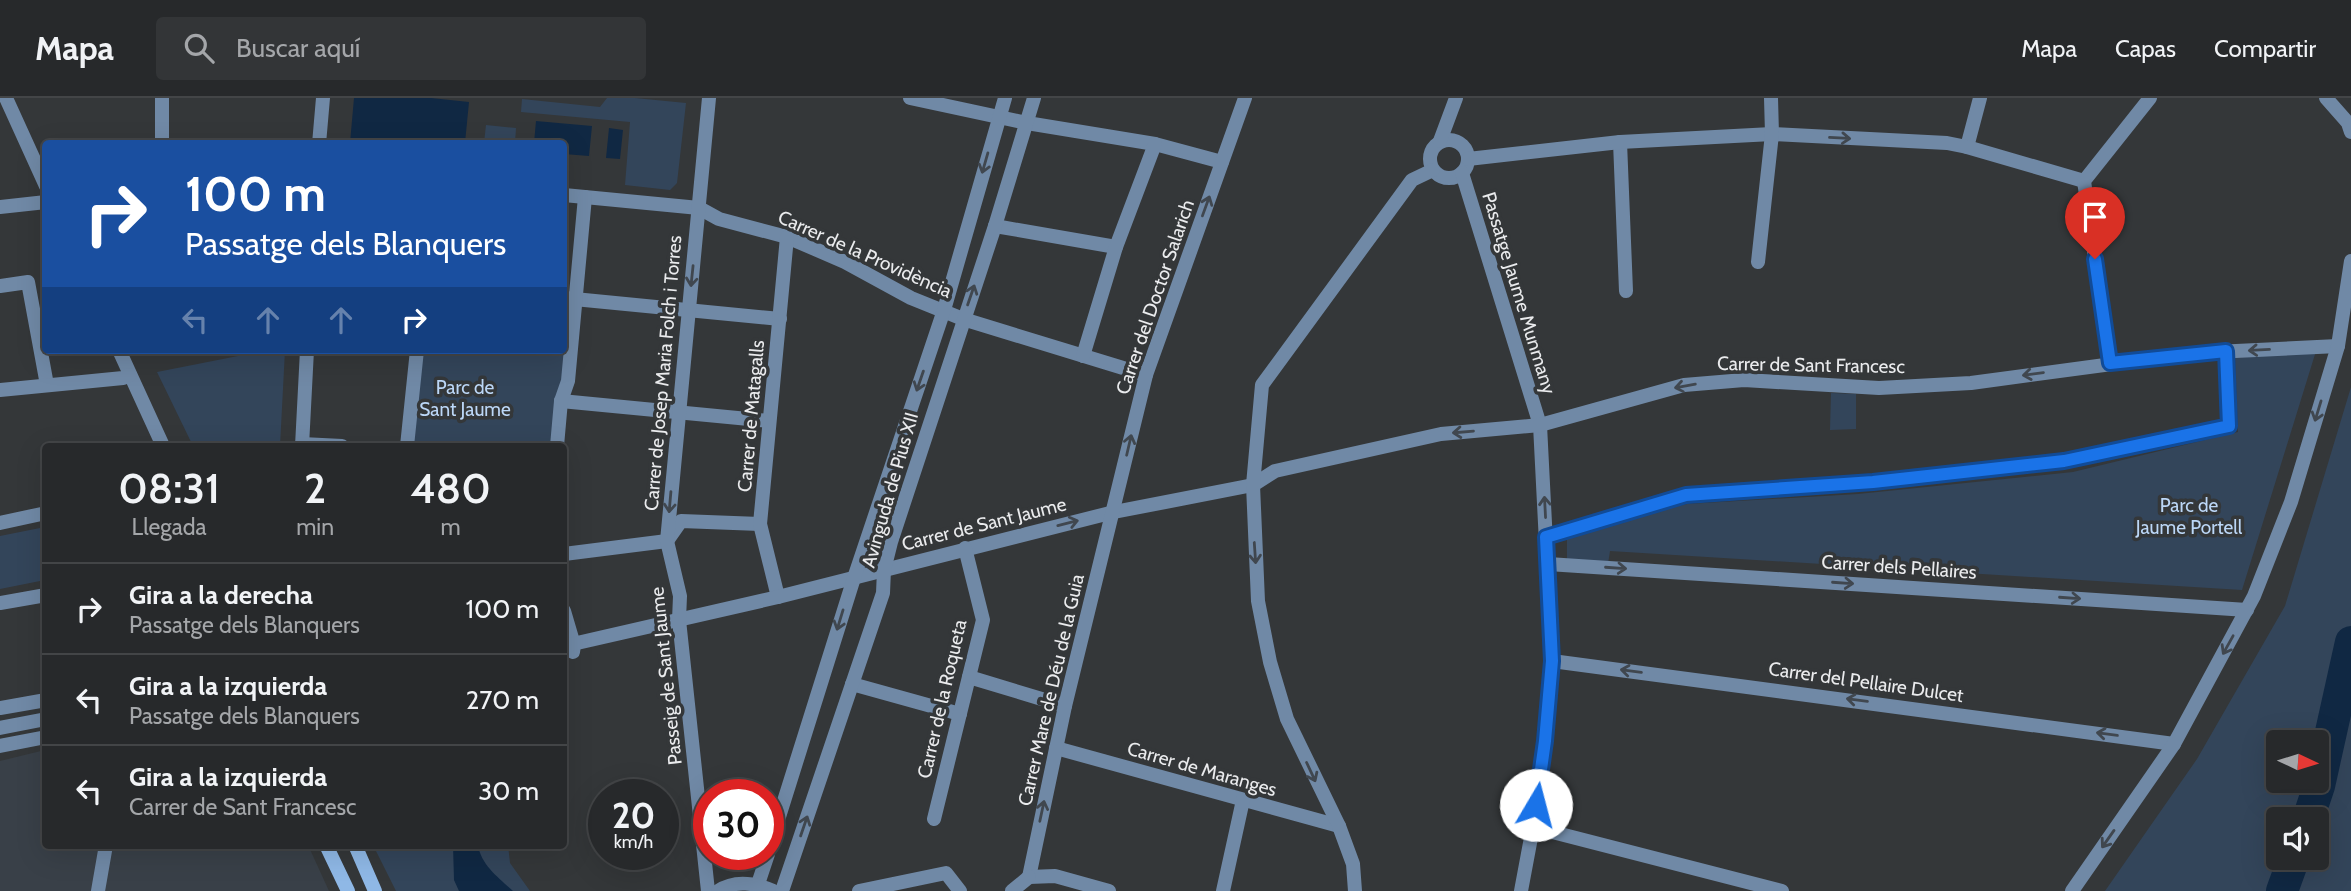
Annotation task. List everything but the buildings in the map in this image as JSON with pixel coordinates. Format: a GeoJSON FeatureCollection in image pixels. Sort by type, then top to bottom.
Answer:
{"type":"FeatureCollection","features":[{"type":"Feature","properties":{"kind":"street"},"geometry":{"type":"LineString","coordinates":[[6,98],[42,177]]}},
{"type":"Feature","properties":{"kind":"street"},"geometry":{"type":"LineString","coordinates":[[162,98],[162,140]]}},
{"type":"Feature","properties":{"kind":"street"},"geometry":{"type":"LineString","coordinates":[[319,140],[323,98]]}},
{"type":"Feature","properties":{"kind":"street","name":"Carrer de Josep Maria Folch i Torres"},"geometry":{"type":"LineString","coordinates":[[667,541],[709,98]]}},
{"type":"Feature","properties":{"kind":"street"},"geometry":{"type":"LineString","coordinates":[[910,98],[1027,123],[1155,144],[1222,162]]}},
{"type":"Feature","properties":{"kind":"street","name":"Avinguda de Pius XII"},"geometry":{"type":"LineString","coordinates":[[784,802],[854,578],[944,310],[1004,98]]}},
{"type":"Feature","properties":{"kind":"street","name":"Avinguda de Pius XII"},"geometry":{"type":"LineString","coordinates":[[782,891],[883,593],[884,570],[891,541],[995,226],[1034,98]]}},
{"type":"Feature","properties":{"kind":"street","name":"Carrer del Doctor Salarich"},"geometry":{"type":"LineString","coordinates":[[1114,512],[1146,375],[1245,98]]}},
{"type":"Feature","properties":{"kind":"street"},"geometry":{"type":"LineString","coordinates":[[1440,141],[1456,98]]}},
{"type":"Feature","properties":{"kind":"street"},"geometry":{"type":"LineString","coordinates":[[1758,262],[1772,134],[1771,98]]}},
{"type":"Feature","properties":{"kind":"street"},"geometry":{"type":"LineString","coordinates":[[1967,147],[1980,98]]}},
{"type":"Feature","properties":{"kind":"street"},"geometry":{"type":"LineString","coordinates":[[2110,363],[2084,181],[2150,98]]}},
{"type":"Feature","properties":{"kind":"street"},"geometry":{"type":"LineString","coordinates":[[2326,98],[2348,123],[2351,132]]}},
{"type":"Feature","properties":{"kind":"street"},"geometry":{"type":"LineString","coordinates":[[1465,166],[1467,153],[1459,142],[1440,141],[1434,145],[1429,157],[1433,170],[1450,178],[1465,166],[1620,142],[1772,134],[1947,143],[2084,181]]}},
{"type":"Feature","properties":{"kind":"street"},"geometry":{"type":"LineString","coordinates":[[1620,142],[1626,291]]}},
{"type":"Feature","properties":{"kind":"street"},"geometry":{"type":"LineString","coordinates":[[1083,356],[1116,247],[1155,144]]}},
{"type":"Feature","properties":{"kind":"street","name":"Passatge Jaume Munmany"},"geometry":{"type":"LineString","coordinates":[[1465,166],[1540,425],[1552,661],[1545,741],[1521,891]]}},
{"type":"Feature","properties":{"kind":"street"},"geometry":{"type":"LineString","coordinates":[[1354,891],[1353,864],[1339,827],[1287,719],[1270,662],[1258,601],[1253,485],[1262,386],[1412,180],[1433,170]]}},
{"type":"Feature","properties":{"kind":"street","name":"Carrer de la Providència"},"geometry":{"type":"LineString","coordinates":[[567,195],[699,208],[719,219],[787,237],[845,262],[911,298],[963,319],[1146,375]]}},
{"type":"Feature","properties":{"kind":"street"},"geometry":{"type":"LineString","coordinates":[[557,443],[561,401],[568,381],[570,298],[584,197]]}},
{"type":"Feature","properties":{"kind":"street"},"geometry":{"type":"LineString","coordinates":[[0,207],[42,202]]}},
{"type":"Feature","properties":{"kind":"street"},"geometry":{"type":"LineString","coordinates":[[995,226],[1116,247]]}},
{"type":"Feature","properties":{"kind":"street","name":"Carrer de Matagalls"},"geometry":{"type":"LineString","coordinates":[[778,597],[760,524],[787,237]]}},
{"type":"Feature","properties":{"kind":"street"},"geometry":{"type":"LineString","coordinates":[[2071,891],[2174,744],[2254,596],[2291,502],[2338,346],[2351,261]]}},
{"type":"Feature","properties":{"kind":"street"},"geometry":{"type":"LineString","coordinates":[[0,286],[28,282],[47,385]]}},
{"type":"Feature","properties":{"kind":"street"},"geometry":{"type":"LineString","coordinates":[[570,298],[780,319]]}},
{"type":"Feature","properties":{"kind":"street","name":"Carrer de Sant Francesc"},"geometry":{"type":"LineString","coordinates":[[1253,485],[1275,471],[1441,434],[1540,425],[1684,385],[1744,380],[1879,388],[1971,383],[2110,363],[2226,351],[2338,346]]}},
{"type":"Feature","properties":{"kind":"street"},"geometry":{"type":"LineString","coordinates":[[1546,537],[1686,495],[1873,482],[2064,461],[2229,426],[2226,351]]}},
{"type":"Feature","properties":{"kind":"street"},"geometry":{"type":"LineString","coordinates":[[121,354],[162,443]]}},
{"type":"Feature","properties":{"kind":"street"},"geometry":{"type":"LineString","coordinates":[[302,443],[307,354]]}},
{"type":"Feature","properties":{"kind":"street"},"geometry":{"type":"LineString","coordinates":[[407,443],[417,354]]}},
{"type":"Feature","properties":{"kind":"street"},"geometry":{"type":"LineString","coordinates":[[0,390],[130,375]]}},
{"type":"Feature","properties":{"kind":"street"},"geometry":{"type":"LineString","coordinates":[[561,401],[769,421]]}},
{"type":"Feature","properties":{"kind":"street","name":"Carrer de Sant Jaume"},"geometry":{"type":"LineString","coordinates":[[570,648],[1114,512],[1253,485]]}},
{"type":"Feature","properties":{"kind":"street","name":"Carrer Mare de Déu de la Guia"},"geometry":{"type":"LineString","coordinates":[[1029,877],[1065,706],[1114,512]]}},
{"type":"Feature","properties":{"kind":"street"},"geometry":{"type":"LineString","coordinates":[[0,523],[42,514]]}},
{"type":"Feature","properties":{"kind":"street"},"geometry":{"type":"LineString","coordinates":[[567,554],[667,541],[681,521],[760,524]]}},
{"type":"Feature","properties":{"kind":"street","name":"Passeig de Sant Jaume"},"geometry":{"type":"LineString","coordinates":[[667,541],[680,596],[679,620],[708,891]]}},
{"type":"Feature","properties":{"kind":"street","name":"Carrer de la Roqueta"},"geometry":{"type":"LineString","coordinates":[[934,819],[983,621],[965,548]]}},
{"type":"Feature","properties":{"kind":"street","name":"Carrer dels Pellaires"},"geometry":{"type":"LineString","coordinates":[[1548,564],[2247,610]]}},
{"type":"Feature","properties":{"kind":"street"},"geometry":{"type":"LineString","coordinates":[[0,603],[42,596]]}},
{"type":"Feature","properties":{"kind":"street"},"geometry":{"type":"LineString","coordinates":[[567,630],[570,648]]}},
{"type":"Feature","properties":{"kind":"street","name":"Carrer del Pellaire Dulcet"},"geometry":{"type":"LineString","coordinates":[[1552,661],[2174,744]]}},
{"type":"Feature","properties":{"kind":"street"},"geometry":{"type":"LineString","coordinates":[[969,677],[1065,706]]}},
{"type":"Feature","properties":{"kind":"street"},"geometry":{"type":"LineString","coordinates":[[852,684],[960,714]]}},
{"type":"Feature","properties":{"kind":"street"},"geometry":{"type":"LineString","coordinates":[[0,708],[42,701]]}},
{"type":"Feature","properties":{"kind":"street"},"geometry":{"type":"LineString","coordinates":[[0,728],[42,720]]}},
{"type":"Feature","properties":{"kind":"street"},"geometry":{"type":"LineString","coordinates":[[0,746],[42,738]]}},
{"type":"Feature","properties":{"kind":"street","name":"Carrer de Maranges"},"geometry":{"type":"LineString","coordinates":[[1056,748],[1339,827]]}},
{"type":"Feature","properties":{"kind":"street"},"geometry":{"type":"LineString","coordinates":[[1223,891],[1243,800]]}},
{"type":"Feature","properties":{"kind":"street"},"geometry":{"type":"LineString","coordinates":[[1533,827],[1782,891]]}},
{"type":"Feature","properties":{"kind":"street"},"geometry":{"type":"LineString","coordinates":[[98,891],[105,849]]}},
{"type":"Feature","properties":{"kind":"street"},"geometry":{"type":"LineString","coordinates":[[328,849],[348,891]]}},
{"type":"Feature","properties":{"kind":"street"},"geometry":{"type":"LineString","coordinates":[[357,849],[375,891]]}},
{"type":"Feature","properties":{"kind":"street","name":"Avinguda de Pius XII"},"geometry":{"type":"LineString","coordinates":[[758,884],[763,870]]}},
{"type":"Feature","properties":{"kind":"street"},"geometry":{"type":"LineString","coordinates":[[859,891],[946,873],[960,891]]}},
{"type":"Feature","properties":{"kind":"street"},"geometry":{"type":"LineString","coordinates":[[1012,891],[1029,877],[1055,876],[1101,890]]}},
{"type":"Feature","properties":{"kind":"street"},"geometry":{"type":"LineString","coordinates":[[718,891],[738,883],[758,884],[773,891]]}},
{"type":"Feature","properties":{"kind":"shaded area"},"geometry":{"type":"Polygon","coordinates":[[[354,98],[431,98],[469,102],[465,140],[350,140],[354,98]]]}},
{"type":"Feature","properties":{"kind":"shaded area"},"geometry":{"type":"Polygon","coordinates":[[[536,121],[592,126],[589,156],[567,154],[567,140],[534,140],[536,121]]]}},
{"type":"Feature","properties":{"kind":"shaded area"},"geometry":{"type":"Polygon","coordinates":[[[609,128],[623,130],[620,159],[606,158],[609,128]]]}},
{"type":"Feature","properties":{"kind":"shaded area"},"geometry":{"type":"Polygon","coordinates":[[[42,751],[42,849],[310,849],[329,891],[0,891],[0,761],[42,751]]]}},
{"type":"Feature","properties":{"kind":"shaded area"},"geometry":{"type":"Polygon","coordinates":[[[453,849],[479,849],[487,865],[513,891],[459,891],[454,880],[453,849]]]}},
{"type":"Feature","properties":{"kind":"green space"},"geometry":{"type":"Polygon","coordinates":[[[607,98],[686,103],[677,183],[670,190],[625,185],[630,122],[521,112],[522,99],[600,107],[607,98]]]}},
{"type":"Feature","properties":{"kind":"green space"},"geometry":{"type":"Polygon","coordinates":[[[486,125],[516,128],[515,140],[484,140],[486,125]]]}},
{"type":"Feature","properties":{"kind":"green space","name":"Parc de Sant Jaume"},"geometry":{"type":"Polygon","coordinates":[[[567,298],[576,299],[557,443],[407,443],[417,354],[567,354],[567,298]]]}},
{"type":"Feature","properties":{"kind":"green space","name":"Parc de Jaume Portell"},"geometry":{"type":"Polygon","coordinates":[[[2316,351],[2242,590],[1610,551],[1608,564],[1567,561],[1567,532],[1687,504],[1858,494],[2073,472],[2238,432],[2235,358],[2316,351]]]}},
{"type":"Feature","properties":{"kind":"green space"},"geometry":{"type":"Polygon","coordinates":[[[285,354],[280,443],[192,443],[157,372],[238,356],[285,354]]]}},
{"type":"Feature","properties":{"kind":"green space"},"geometry":{"type":"Polygon","coordinates":[[[2351,387],[2351,891],[2105,891],[2197,759],[2285,606],[2351,387]]]}},
{"type":"Feature","properties":{"kind":"green space"},"geometry":{"type":"Polygon","coordinates":[[[1831,393],[1856,394],[1856,429],[1830,430],[1831,393]]]}},
{"type":"Feature","properties":{"kind":"green space"},"geometry":{"type":"Polygon","coordinates":[[[42,528],[42,581],[0,589],[0,536],[42,528]]]}},
{"type":"Feature","properties":{"kind":"green space"},"geometry":{"type":"Polygon","coordinates":[[[375,849],[508,849],[510,863],[530,891],[396,891],[375,849]]]}},
{"type":"Feature","properties":{"kind":"waterway"},"geometry":{"type":"LineString","coordinates":[[2312,807],[2351,642]]}},
{"type":"Feature","properties":{"kind":"waterway"},"geometry":{"type":"LineString","coordinates":[[2282,891],[2290,870]]}},
{"type":"Feature","properties":{"kind":"route"},"geometry":{"type":"LineString","coordinates":[[1536,805],[1552,661],[1546,537],[1686,495],[1873,482],[2064,461],[2229,426],[2226,351],[2110,363],[2095,259]]}}]}
